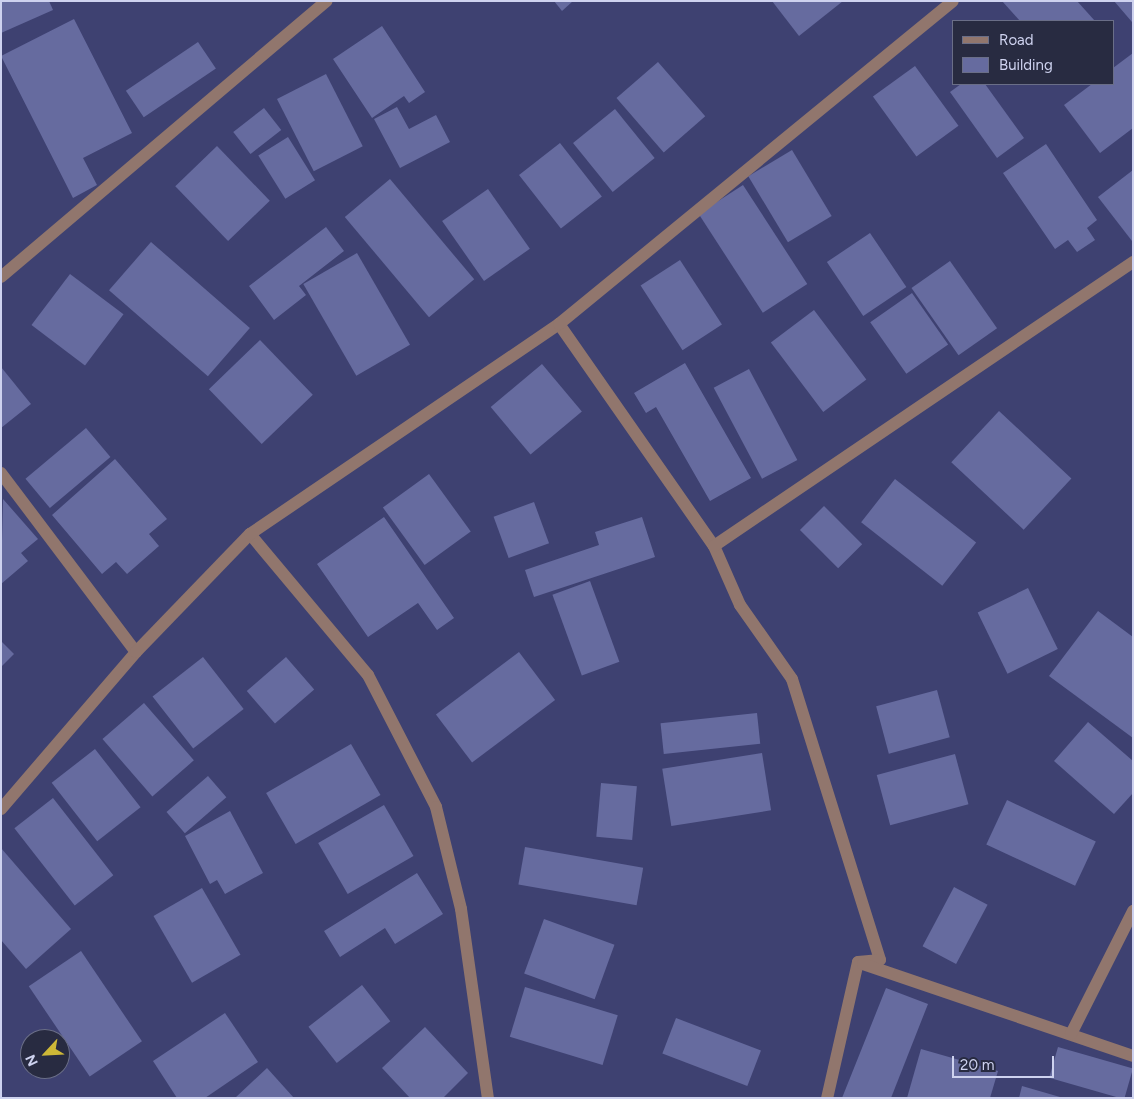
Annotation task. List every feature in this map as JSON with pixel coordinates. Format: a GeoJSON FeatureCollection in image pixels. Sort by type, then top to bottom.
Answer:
{"type":"FeatureCollection","features":[{"type":"Feature","properties":{"kind":"street"},"geometry":{"type":"LineString","coordinates":[[1,277],[327,1]]}},
{"type":"Feature","properties":{"kind":"street"},"geometry":{"type":"LineString","coordinates":[[1,809],[136,652],[250,534],[559,324],[953,1]]}},
{"type":"Feature","properties":{"kind":"street"},"geometry":{"type":"LineString","coordinates":[[714,546],[1133,262]]}},
{"type":"Feature","properties":{"kind":"street"},"geometry":{"type":"LineString","coordinates":[[559,324],[714,546],[740,606],[792,679],[880,960],[858,962]]}},
{"type":"Feature","properties":{"kind":"street"},"geometry":{"type":"LineString","coordinates":[[1,473],[136,652]]}},
{"type":"Feature","properties":{"kind":"street"},"geometry":{"type":"LineString","coordinates":[[250,534],[368,675],[436,806],[461,909],[488,1098]]}},
{"type":"Feature","properties":{"kind":"street"},"geometry":{"type":"LineString","coordinates":[[1071,1034],[1133,911]]}},
{"type":"Feature","properties":{"kind":"street"},"geometry":{"type":"LineString","coordinates":[[858,962],[1133,1056]]}},
{"type":"Feature","properties":{"kind":"street"},"geometry":{"type":"LineString","coordinates":[[827,1098],[858,962]]}},
{"type":"Feature","properties":{"kind":"building"},"geometry":{"type":"Polygon","coordinates":[[[1,1],[49,1],[53,10],[1,33],[1,1]]]}},
{"type":"Feature","properties":{"kind":"building"},"geometry":{"type":"Polygon","coordinates":[[[554,1],[573,1],[562,11],[554,1]]]}},
{"type":"Feature","properties":{"kind":"building"},"geometry":{"type":"Polygon","coordinates":[[[772,1],[843,1],[799,36],[772,1]]]}},
{"type":"Feature","properties":{"kind":"building"},"geometry":{"type":"Polygon","coordinates":[[[1002,1],[1077,1],[1094,20],[1019,20],[1002,1]]]}},
{"type":"Feature","properties":{"kind":"building"},"geometry":{"type":"Polygon","coordinates":[[[1114,1],[1133,1],[1132,22],[1114,1]]]}},
{"type":"Feature","properties":{"kind":"building"},"geometry":{"type":"Polygon","coordinates":[[[74,19],[132,133],[83,158],[97,185],[73,198],[1,56],[74,19]]]}},
{"type":"Feature","properties":{"kind":"building"},"geometry":{"type":"Polygon","coordinates":[[[382,26],[425,92],[409,103],[404,96],[372,118],[333,59],[382,26]]]}},
{"type":"Feature","properties":{"kind":"building"},"geometry":{"type":"Polygon","coordinates":[[[198,42],[216,69],[144,117],[126,91],[198,42]]]}},
{"type":"Feature","properties":{"kind":"building"},"geometry":{"type":"Polygon","coordinates":[[[1133,53],[1133,128],[1100,153],[1064,105],[1091,85],[1114,85],[1114,67],[1133,53]]]}},
{"type":"Feature","properties":{"kind":"building"},"geometry":{"type":"Polygon","coordinates":[[[658,62],[705,116],[664,152],[616,98],[658,62]]]}},
{"type":"Feature","properties":{"kind":"building"},"geometry":{"type":"Polygon","coordinates":[[[915,66],[958,126],[916,156],[873,97],[915,66]]]}},
{"type":"Feature","properties":{"kind":"building"},"geometry":{"type":"Polygon","coordinates":[[[326,74],[363,146],[314,171],[277,99],[326,74]]]}},
{"type":"Feature","properties":{"kind":"building"},"geometry":{"type":"Polygon","coordinates":[[[960,85],[986,85],[1024,138],[997,158],[950,92],[960,85]]]}},
{"type":"Feature","properties":{"kind":"building"},"geometry":{"type":"Polygon","coordinates":[[[397,107],[409,129],[436,115],[450,142],[400,168],[374,119],[397,107]]]}},
{"type":"Feature","properties":{"kind":"building"},"geometry":{"type":"Polygon","coordinates":[[[264,108],[281,130],[251,154],[233,132],[264,108]]]}},
{"type":"Feature","properties":{"kind":"building"},"geometry":{"type":"Polygon","coordinates":[[[615,109],[655,158],[613,192],[573,143],[615,109]]]}},
{"type":"Feature","properties":{"kind":"building"},"geometry":{"type":"Polygon","coordinates":[[[288,137],[315,180],[285,199],[258,156],[288,137]]]}},
{"type":"Feature","properties":{"kind":"building"},"geometry":{"type":"Polygon","coordinates":[[[560,143],[602,197],[561,229],[519,175],[560,143]]]}},
{"type":"Feature","properties":{"kind":"building"},"geometry":{"type":"Polygon","coordinates":[[[1046,144],[1097,220],[1087,228],[1095,240],[1077,252],[1068,240],[1055,249],[1003,173],[1046,144]]]}},
{"type":"Feature","properties":{"kind":"building"},"geometry":{"type":"Polygon","coordinates":[[[217,146],[270,201],[228,241],[175,186],[217,146]]]}},
{"type":"Feature","properties":{"kind":"building"},"geometry":{"type":"Polygon","coordinates":[[[792,150],[832,216],[788,242],[748,176],[792,150]]]}},
{"type":"Feature","properties":{"kind":"building"},"geometry":{"type":"Polygon","coordinates":[[[1133,170],[1133,240],[1132,241],[1098,197],[1133,170]]]}},
{"type":"Feature","properties":{"kind":"building"},"geometry":{"type":"Polygon","coordinates":[[[390,179],[474,279],[429,317],[345,217],[390,179]]]}},
{"type":"Feature","properties":{"kind":"building"},"geometry":{"type":"Polygon","coordinates":[[[743,185],[807,284],[763,313],[699,214],[743,185]]]}},
{"type":"Feature","properties":{"kind":"building"},"geometry":{"type":"Polygon","coordinates":[[[488,189],[530,249],[484,281],[442,221],[488,189]]]}},
{"type":"Feature","properties":{"kind":"building"},"geometry":{"type":"Polygon","coordinates":[[[326,227],[344,251],[299,286],[306,295],[274,320],[249,286],[326,227]]]}},
{"type":"Feature","properties":{"kind":"building"},"geometry":{"type":"Polygon","coordinates":[[[870,233],[906,287],[863,316],[827,262],[870,233]]]}},
{"type":"Feature","properties":{"kind":"building"},"geometry":{"type":"Polygon","coordinates":[[[151,242],[250,328],[208,376],[109,290],[151,242]]]}},
{"type":"Feature","properties":{"kind":"building"},"geometry":{"type":"Polygon","coordinates":[[[357,253],[410,345],[356,376],[303,284],[357,253]]]}},
{"type":"Feature","properties":{"kind":"building"},"geometry":{"type":"Polygon","coordinates":[[[680,260],[722,325],[683,350],[641,286],[680,260]]]}},
{"type":"Feature","properties":{"kind":"building"},"geometry":{"type":"Polygon","coordinates":[[[950,261],[997,328],[959,355],[911,288],[950,261]]]}},
{"type":"Feature","properties":{"kind":"building"},"geometry":{"type":"Polygon","coordinates":[[[70,274],[124,314],[85,365],[31,325],[70,274]]]}},
{"type":"Feature","properties":{"kind":"building"},"geometry":{"type":"Polygon","coordinates":[[[912,293],[948,345],[906,374],[870,322],[912,293]]]}},
{"type":"Feature","properties":{"kind":"building"},"geometry":{"type":"Polygon","coordinates":[[[814,310],[866,379],[823,412],[771,342],[814,310]]]}},
{"type":"Feature","properties":{"kind":"building"},"geometry":{"type":"Polygon","coordinates":[[[260,340],[313,395],[262,444],[209,389],[260,340]]]}},
{"type":"Feature","properties":{"kind":"building"},"geometry":{"type":"Polygon","coordinates":[[[685,363],[751,478],[710,501],[656,407],[646,413],[634,393],[685,363]]]}},
{"type":"Feature","properties":{"kind":"building"},"geometry":{"type":"Polygon","coordinates":[[[542,364],[582,411],[531,455],[491,407],[542,364]]]}},
{"type":"Feature","properties":{"kind":"building"},"geometry":{"type":"Polygon","coordinates":[[[1,367],[31,404],[1,428],[1,367]]]}},
{"type":"Feature","properties":{"kind":"building"},"geometry":{"type":"Polygon","coordinates":[[[749,369],[797,460],[762,479],[714,388],[749,369]]]}},
{"type":"Feature","properties":{"kind":"building"},"geometry":{"type":"Polygon","coordinates":[[[999,411],[1071,479],[1024,530],[951,462],[999,411]]]}},
{"type":"Feature","properties":{"kind":"building"},"geometry":{"type":"Polygon","coordinates":[[[86,428],[110,457],[50,508],[25,479],[86,428]]]}},
{"type":"Feature","properties":{"kind":"building"},"geometry":{"type":"Polygon","coordinates":[[[115,459],[167,519],[149,534],[159,546],[127,574],[116,562],[102,574],[52,515],[115,459]]]}},
{"type":"Feature","properties":{"kind":"building"},"geometry":{"type":"Polygon","coordinates":[[[429,474],[471,531],[425,565],[383,508],[429,474]]]}},
{"type":"Feature","properties":{"kind":"building"},"geometry":{"type":"Polygon","coordinates":[[[895,479],[976,542],[942,586],[861,522],[895,479]]]}},
{"type":"Feature","properties":{"kind":"building"},"geometry":{"type":"Polygon","coordinates":[[[3,499],[38,539],[21,553],[28,561],[1,584],[3,499]]]}},
{"type":"Feature","properties":{"kind":"building"},"geometry":{"type":"Polygon","coordinates":[[[534,502],[549,543],[509,558],[494,517],[534,502]]]}},
{"type":"Feature","properties":{"kind":"building"},"geometry":{"type":"Polygon","coordinates":[[[824,506],[862,544],[838,568],[800,530],[824,506]]]}},
{"type":"Feature","properties":{"kind":"building"},"geometry":{"type":"Polygon","coordinates":[[[384,517],[454,618],[437,630],[418,603],[368,637],[317,564],[384,517]]]}},
{"type":"Feature","properties":{"kind":"building"},"geometry":{"type":"Polygon","coordinates":[[[642,517],[655,557],[534,597],[525,570],[599,545],[595,532],[642,517]]]}},
{"type":"Feature","properties":{"kind":"building"},"geometry":{"type":"Polygon","coordinates":[[[590,581],[619,662],[582,675],[552,595],[590,581]]]}},
{"type":"Feature","properties":{"kind":"building"},"geometry":{"type":"Polygon","coordinates":[[[1028,588],[1058,649],[1007,674],[978,613],[1028,588]]]}},
{"type":"Feature","properties":{"kind":"building"},"geometry":{"type":"Polygon","coordinates":[[[1098,611],[1133,637],[1133,738],[1049,676],[1098,611]]]}},
{"type":"Feature","properties":{"kind":"building"},"geometry":{"type":"Polygon","coordinates":[[[1,641],[14,654],[1,667],[1,641]]]}},
{"type":"Feature","properties":{"kind":"building"},"geometry":{"type":"Polygon","coordinates":[[[519,652],[555,700],[472,763],[436,715],[519,652]]]}},
{"type":"Feature","properties":{"kind":"building"},"geometry":{"type":"Polygon","coordinates":[[[203,657],[244,709],[193,748],[153,696],[203,657]]]}},
{"type":"Feature","properties":{"kind":"building"},"geometry":{"type":"Polygon","coordinates":[[[286,657],[314,689],[275,724],[247,691],[286,657]]]}},
{"type":"Feature","properties":{"kind":"building"},"geometry":{"type":"Polygon","coordinates":[[[937,690],[950,737],[889,754],[876,706],[937,690]]]}},
{"type":"Feature","properties":{"kind":"building"},"geometry":{"type":"Polygon","coordinates":[[[144,703],[194,760],[152,796],[102,739],[144,703]]]}},
{"type":"Feature","properties":{"kind":"building"},"geometry":{"type":"Polygon","coordinates":[[[757,713],[760,744],[664,754],[661,723],[757,713]]]}},
{"type":"Feature","properties":{"kind":"building"},"geometry":{"type":"Polygon","coordinates":[[[1088,722],[1133,761],[1133,793],[1114,814],[1054,761],[1088,722]]]}},
{"type":"Feature","properties":{"kind":"building"},"geometry":{"type":"Polygon","coordinates":[[[351,744],[381,795],[296,844],[266,793],[351,744]]]}},
{"type":"Feature","properties":{"kind":"building"},"geometry":{"type":"Polygon","coordinates":[[[95,749],[141,807],[97,841],[52,783],[95,749]]]}},
{"type":"Feature","properties":{"kind":"building"},"geometry":{"type":"Polygon","coordinates":[[[762,753],[771,810],[671,826],[662,769],[762,753]]]}},
{"type":"Feature","properties":{"kind":"building"},"geometry":{"type":"Polygon","coordinates":[[[955,754],[968,804],[890,825],[877,775],[955,754]]]}},
{"type":"Feature","properties":{"kind":"building"},"geometry":{"type":"Polygon","coordinates":[[[208,776],[226,797],[185,833],[166,812],[208,776]]]}},
{"type":"Feature","properties":{"kind":"building"},"geometry":{"type":"Polygon","coordinates":[[[601,783],[637,786],[632,840],[596,837],[601,783]]]}},
{"type":"Feature","properties":{"kind":"building"},"geometry":{"type":"Polygon","coordinates":[[[53,798],[113,875],[75,905],[14,828],[53,798]]]}},
{"type":"Feature","properties":{"kind":"building"},"geometry":{"type":"Polygon","coordinates":[[[1007,800],[1096,841],[1075,886],[986,844],[1007,800]]]}},
{"type":"Feature","properties":{"kind":"building"},"geometry":{"type":"Polygon","coordinates":[[[384,805],[413,856],[348,894],[318,843],[384,805]]]}},
{"type":"Feature","properties":{"kind":"building"},"geometry":{"type":"Polygon","coordinates":[[[230,811],[263,873],[225,894],[217,880],[210,884],[185,836],[230,811]]]}},
{"type":"Feature","properties":{"kind":"building"},"geometry":{"type":"Polygon","coordinates":[[[525,847],[643,868],[637,905],[518,884],[525,847]]]}},
{"type":"Feature","properties":{"kind":"building"},"geometry":{"type":"Polygon","coordinates":[[[1,848],[71,929],[26,969],[1,940],[1,848]]]}},
{"type":"Feature","properties":{"kind":"building"},"geometry":{"type":"Polygon","coordinates":[[[417,873],[443,914],[395,944],[385,928],[340,957],[324,931],[417,873]]]}},
{"type":"Feature","properties":{"kind":"building"},"geometry":{"type":"Polygon","coordinates":[[[954,887],[988,905],[956,964],[923,946],[954,887]]]}},
{"type":"Feature","properties":{"kind":"building"},"geometry":{"type":"Polygon","coordinates":[[[202,888],[240,955],[192,983],[154,916],[202,888]]]}},
{"type":"Feature","properties":{"kind":"building"},"geometry":{"type":"Polygon","coordinates":[[[544,919],[614,945],[595,999],[524,974],[544,919]]]}},
{"type":"Feature","properties":{"kind":"building"},"geometry":{"type":"Polygon","coordinates":[[[81,951],[142,1041],[90,1077],[70,1047],[70,1029],[58,1029],[29,986],[81,951]]]}},
{"type":"Feature","properties":{"kind":"building"},"geometry":{"type":"Polygon","coordinates":[[[362,985],[390,1021],[337,1063],[308,1027],[362,985]]]}},
{"type":"Feature","properties":{"kind":"building"},"geometry":{"type":"Polygon","coordinates":[[[525,987],[618,1015],[603,1065],[510,1037],[525,987]]]}},
{"type":"Feature","properties":{"kind":"building"},"geometry":{"type":"Polygon","coordinates":[[[886,988],[928,1004],[891,1098],[842,1098],[886,988]]]}},
{"type":"Feature","properties":{"kind":"building"},"geometry":{"type":"Polygon","coordinates":[[[225,1013],[258,1062],[205,1098],[177,1098],[153,1061],[225,1013]]]}},
{"type":"Feature","properties":{"kind":"building"},"geometry":{"type":"Polygon","coordinates":[[[676,1018],[761,1051],[747,1086],[662,1053],[676,1018]]]}},
{"type":"Feature","properties":{"kind":"building"},"geometry":{"type":"Polygon","coordinates":[[[425,1027],[468,1073],[443,1098],[410,1098],[382,1068],[425,1027]]]}},
{"type":"Feature","properties":{"kind":"building"},"geometry":{"type":"Polygon","coordinates":[[[1058,1047],[1133,1068],[1125,1098],[1049,1078],[1058,1047]]]}},
{"type":"Feature","properties":{"kind":"building"},"geometry":{"type":"Polygon","coordinates":[[[921,1049],[998,1071],[990,1098],[907,1098],[921,1049]]]}},
{"type":"Feature","properties":{"kind":"building"},"geometry":{"type":"Polygon","coordinates":[[[267,1068],[294,1098],[235,1098],[267,1068]]]}},
{"type":"Feature","properties":{"kind":"building"},"geometry":{"type":"Polygon","coordinates":[[[1022,1086],[1060,1097],[1019,1098],[1022,1086]]]}}]}
